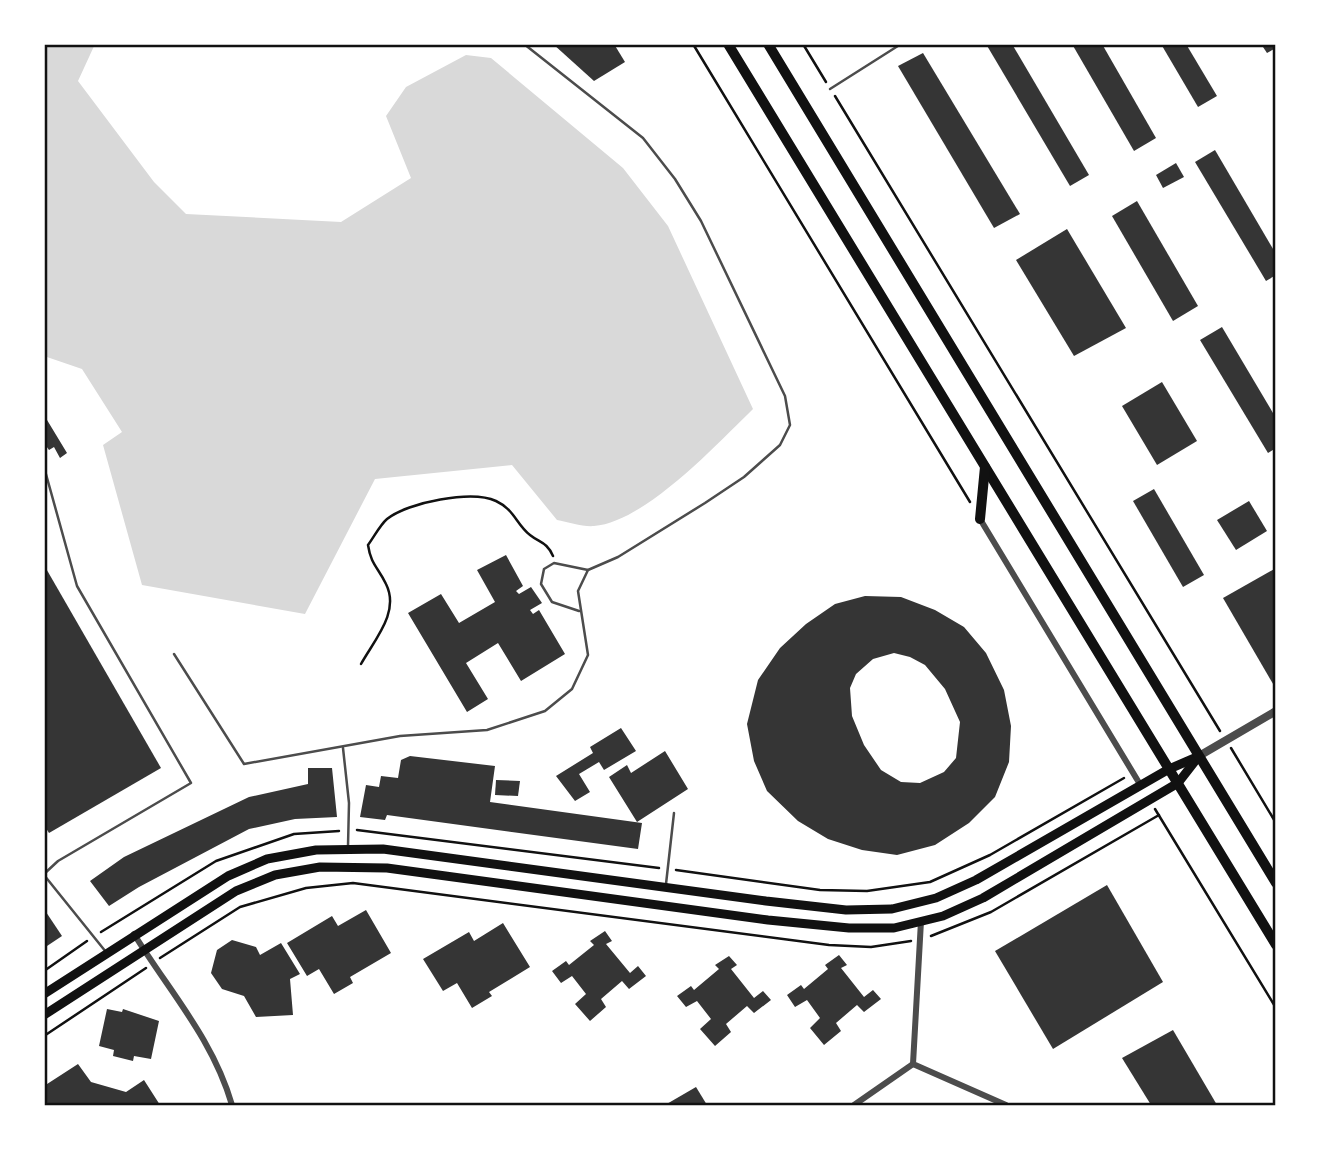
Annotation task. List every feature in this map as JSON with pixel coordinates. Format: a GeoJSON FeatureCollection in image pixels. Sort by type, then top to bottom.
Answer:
{"type":"FeatureCollection","features":[{"type":"Feature","properties":{"kind":"main road"},"geometry":{"type":"LineString","coordinates":[[728,44],[1276,946]]}},
{"type":"Feature","properties":{"kind":"main road"},"geometry":{"type":"LineString","coordinates":[[768,44],[1276,883]]}},
{"type":"Feature","properties":{"kind":"main road"},"geometry":{"type":"LineString","coordinates":[[980,519],[986,467]]}},
{"type":"Feature","properties":{"kind":"main road"},"geometry":{"type":"LineString","coordinates":[[44,993],[228,876],[267,859],[316,850],[383,849],[846,910],[892,909],[936,898],[976,880],[1169,769],[1199,756]]}},
{"type":"Feature","properties":{"kind":"main road"},"geometry":{"type":"LineString","coordinates":[[44,1015],[236,891],[275,875],[320,867],[387,868],[849,928],[894,928],[921,922],[943,916],[984,898],[1178,783],[1199,756]]}},
{"type":"Feature","properties":{"kind":"street"},"geometry":{"type":"LineString","coordinates":[[980,519],[1141,786]]}},
{"type":"Feature","properties":{"kind":"street"},"geometry":{"type":"LineString","coordinates":[[1199,756],[1276,711]]}},
{"type":"Feature","properties":{"kind":"street"},"geometry":{"type":"LineString","coordinates":[[914,1064],[921,922]]}},
{"type":"Feature","properties":{"kind":"street"},"geometry":{"type":"LineString","coordinates":[[134,934],[205,1038],[225,1079],[232,1105]]}},
{"type":"Feature","properties":{"kind":"street"},"geometry":{"type":"LineString","coordinates":[[854,1105],[914,1064]]}},
{"type":"Feature","properties":{"kind":"street"},"geometry":{"type":"LineString","coordinates":[[914,1064],[1006,1105]]}},
{"type":"Feature","properties":{"kind":"lane"},"geometry":{"type":"LineString","coordinates":[[524,44],[643,138],[675,179],[701,221],[785,396],[790,425],[780,445],[744,477],[618,557],[588,570],[554,563],[544,569],[541,583],[552,602],[579,611]]}},
{"type":"Feature","properties":{"kind":"lane"},"geometry":{"type":"LineString","coordinates":[[830,89],[901,44]]}},
{"type":"Feature","properties":{"kind":"lane"},"geometry":{"type":"LineString","coordinates":[[44,467],[77,586],[191,783],[58,861],[44,875],[106,952]]}},
{"type":"Feature","properties":{"kind":"lane"},"geometry":{"type":"LineString","coordinates":[[174,654],[244,764],[400,736],[486,730],[544,711],[572,689],[588,655],[578,591],[588,570]]}},
{"type":"Feature","properties":{"kind":"lane"},"geometry":{"type":"LineString","coordinates":[[343,748],[349,803],[348,850]]}},
{"type":"Feature","properties":{"kind":"lane"},"geometry":{"type":"LineString","coordinates":[[665,887],[674,813]]}},
{"type":"Feature","properties":{"kind":"path"},"geometry":{"type":"LineString","coordinates":[[693,44],[980,519]]}},
{"type":"Feature","properties":{"kind":"path"},"geometry":{"type":"LineString","coordinates":[[803,44],[1276,823]]}},
{"type":"Feature","properties":{"kind":"path"},"geometry":{"type":"LineString","coordinates":[[361,664],[388,619],[391,595],[381,574],[371,565],[368,545],[387,519],[409,509],[455,497],[487,498],[514,512],[528,534],[549,545],[554,563]]}},
{"type":"Feature","properties":{"kind":"path"},"geometry":{"type":"LineString","coordinates":[[1149,799],[1276,1008]]}},
{"type":"Feature","properties":{"kind":"path"},"geometry":{"type":"LineString","coordinates":[[44,1036],[240,907],[306,887],[352,883],[829,945],[872,947],[920,939],[991,912],[1158,815]]}},
{"type":"Feature","properties":{"kind":"shaded area"},"geometry":{"type":"Polygon","coordinates":[[[44,44],[95,44],[78,81],[154,182],[186,214],[341,222],[411,178],[386,116],[406,87],[466,55],[491,58],[623,168],[668,226],[753,409],[700,460],[657,496],[614,521],[594,526],[557,520],[512,465],[375,479],[305,614],[142,585],[103,445],[122,432],[82,369],[44,356],[44,44]]]}},
{"type":"Feature","properties":{"kind":"building"},"geometry":{"type":"Polygon","coordinates":[[[553,44],[614,44],[625,62],[594,81],[553,44]]]}},
{"type":"Feature","properties":{"kind":"building"},"geometry":{"type":"Polygon","coordinates":[[[986,44],[1012,44],[1089,175],[1070,186],[986,44]]]}},
{"type":"Feature","properties":{"kind":"building"},"geometry":{"type":"Polygon","coordinates":[[[1072,44],[1102,44],[1156,138],[1134,151],[1072,44]]]}},
{"type":"Feature","properties":{"kind":"building"},"geometry":{"type":"Polygon","coordinates":[[[1161,44],[1186,44],[1217,96],[1198,107],[1161,44]]]}},
{"type":"Feature","properties":{"kind":"building"},"geometry":{"type":"Polygon","coordinates":[[[1261,44],[1276,44],[1276,48],[1267,53],[1261,44]]]}},
{"type":"Feature","properties":{"kind":"building"},"geometry":{"type":"Polygon","coordinates":[[[923,53],[1020,214],[994,228],[898,66],[923,53]]]}},
{"type":"Feature","properties":{"kind":"building"},"geometry":{"type":"Polygon","coordinates":[[[1215,150],[1276,254],[1276,275],[1266,281],[1195,162],[1215,150]]]}},
{"type":"Feature","properties":{"kind":"building"},"geometry":{"type":"Polygon","coordinates":[[[1176,163],[1184,177],[1163,188],[1156,175],[1176,163]]]}},
{"type":"Feature","properties":{"kind":"building"},"geometry":{"type":"Polygon","coordinates":[[[1137,201],[1198,306],[1173,321],[1112,216],[1137,201]]]}},
{"type":"Feature","properties":{"kind":"building"},"geometry":{"type":"Polygon","coordinates":[[[1067,229],[1126,328],[1074,356],[1016,260],[1067,229]]]}},
{"type":"Feature","properties":{"kind":"building"},"geometry":{"type":"Polygon","coordinates":[[[1222,327],[1276,418],[1276,448],[1268,453],[1200,340],[1222,327]]]}},
{"type":"Feature","properties":{"kind":"building"},"geometry":{"type":"Polygon","coordinates":[[[1162,382],[1197,441],[1157,465],[1122,406],[1162,382]]]}},
{"type":"Feature","properties":{"kind":"building"},"geometry":{"type":"Polygon","coordinates":[[[44,415],[67,453],[60,458],[54,447],[49,450],[44,443],[44,415]]]}},
{"type":"Feature","properties":{"kind":"building"},"geometry":{"type":"Polygon","coordinates":[[[1154,489],[1204,575],[1183,587],[1133,501],[1154,489]]]}},
{"type":"Feature","properties":{"kind":"building"},"geometry":{"type":"Polygon","coordinates":[[[1249,501],[1267,531],[1236,550],[1217,520],[1249,501]]]}},
{"type":"Feature","properties":{"kind":"building"},"geometry":{"type":"Polygon","coordinates":[[[506,555],[523,586],[516,591],[519,594],[531,587],[542,603],[530,610],[533,614],[539,610],[565,654],[521,681],[498,643],[466,663],[488,699],[467,712],[408,613],[441,594],[459,623],[495,602],[477,570],[506,555]]]}},
{"type":"Feature","properties":{"kind":"building"},"geometry":{"type":"Polygon","coordinates":[[[44,565],[161,768],[49,833],[44,825],[44,565]]]}},
{"type":"Feature","properties":{"kind":"building"},"geometry":{"type":"Polygon","coordinates":[[[1276,568],[1276,689],[1223,598],[1276,568]]]}},
{"type":"Feature","properties":{"kind":"building"},"geometry":{"type":"Polygon","coordinates":[[[865,596],[901,597],[935,610],[964,627],[986,653],[1004,690],[1011,726],[1009,762],[995,797],[969,823],[935,845],[897,855],[862,850],[828,839],[798,821],[767,791],[754,761],[747,724],[758,680],[780,648],[806,624],[835,604],[865,596]],[[894,653],[873,659],[856,674],[850,688],[852,716],[864,745],[881,770],[901,782],[920,783],[944,772],[956,758],[960,722],[945,689],[925,665],[894,653]]]}},
{"type":"Feature","properties":{"kind":"building"},"geometry":{"type":"Polygon","coordinates":[[[621,728],[636,751],[604,770],[599,762],[579,774],[590,792],[575,801],[556,776],[593,753],[590,747],[621,728]]]}},
{"type":"Feature","properties":{"kind":"building"},"geometry":{"type":"Polygon","coordinates":[[[665,751],[688,789],[637,822],[609,777],[627,765],[631,773],[665,751]]]}},
{"type":"Feature","properties":{"kind":"building"},"geometry":{"type":"Polygon","coordinates":[[[410,756],[495,766],[490,802],[642,823],[638,849],[387,815],[385,820],[360,817],[366,785],[379,787],[381,776],[398,778],[401,760],[410,756]]]}},
{"type":"Feature","properties":{"kind":"building"},"geometry":{"type":"Polygon","coordinates":[[[308,768],[332,768],[337,817],[295,819],[249,829],[139,887],[109,906],[90,881],[124,857],[249,797],[308,784],[308,768]]]}},
{"type":"Feature","properties":{"kind":"building"},"geometry":{"type":"Polygon","coordinates":[[[496,780],[520,781],[518,796],[495,795],[496,780]]]}},
{"type":"Feature","properties":{"kind":"building"},"geometry":{"type":"Polygon","coordinates":[[[1107,885],[1163,982],[1053,1049],[995,951],[1107,885]]]}},
{"type":"Feature","properties":{"kind":"building"},"geometry":{"type":"Polygon","coordinates":[[[44,909],[62,936],[44,948],[44,909]]]}},
{"type":"Feature","properties":{"kind":"building"},"geometry":{"type":"Polygon","coordinates":[[[366,910],[391,953],[350,977],[353,983],[334,994],[319,969],[307,976],[287,943],[332,916],[338,926],[366,910]]]}},
{"type":"Feature","properties":{"kind":"building"},"geometry":{"type":"Polygon","coordinates":[[[503,923],[530,967],[489,992],[492,996],[472,1008],[457,983],[443,991],[423,959],[469,932],[474,941],[503,923]]]}},
{"type":"Feature","properties":{"kind":"building"},"geometry":{"type":"Polygon","coordinates":[[[605,931],[612,941],[606,944],[630,973],[638,966],[646,976],[629,989],[622,981],[601,999],[606,1007],[590,1021],[575,1004],[586,994],[572,976],[561,983],[552,971],[566,961],[569,965],[594,945],[590,941],[605,931]]]}},
{"type":"Feature","properties":{"kind":"building"},"geometry":{"type":"Polygon","coordinates":[[[232,940],[256,947],[260,955],[281,943],[300,974],[290,979],[293,1015],[256,1017],[244,996],[222,989],[211,973],[217,950],[232,940]]]}},
{"type":"Feature","properties":{"kind":"building"},"geometry":{"type":"Polygon","coordinates":[[[839,955],[847,965],[841,968],[864,997],[873,990],[881,999],[864,1012],[857,1005],[836,1023],[841,1031],[824,1045],[810,1028],[820,1018],[807,1000],[795,1007],[787,995],[801,985],[804,989],[828,969],[825,965],[839,955]]]}},
{"type":"Feature","properties":{"kind":"building"},"geometry":{"type":"Polygon","coordinates":[[[729,956],[737,965],[731,969],[754,998],[763,991],[771,1000],[754,1013],[747,1006],[726,1024],[731,1032],[715,1046],[700,1029],[711,1019],[697,1001],[686,1007],[677,996],[691,986],[694,990],[719,969],[715,965],[729,956]]]}},
{"type":"Feature","properties":{"kind":"building"},"geometry":{"type":"Polygon","coordinates":[[[107,1009],[122,1012],[123,1009],[159,1021],[151,1059],[134,1056],[133,1061],[113,1056],[114,1050],[99,1046],[107,1009]]]}},
{"type":"Feature","properties":{"kind":"building"},"geometry":{"type":"Polygon","coordinates":[[[1173,1030],[1217,1105],[1151,1105],[1122,1058],[1173,1030]]]}},
{"type":"Feature","properties":{"kind":"building"},"geometry":{"type":"Polygon","coordinates":[[[78,1064],[91,1082],[126,1092],[144,1080],[160,1105],[44,1105],[44,1086],[78,1064]]]}},
{"type":"Feature","properties":{"kind":"building"},"geometry":{"type":"Polygon","coordinates":[[[696,1087],[707,1105],[665,1105],[696,1087]]]}}]}
